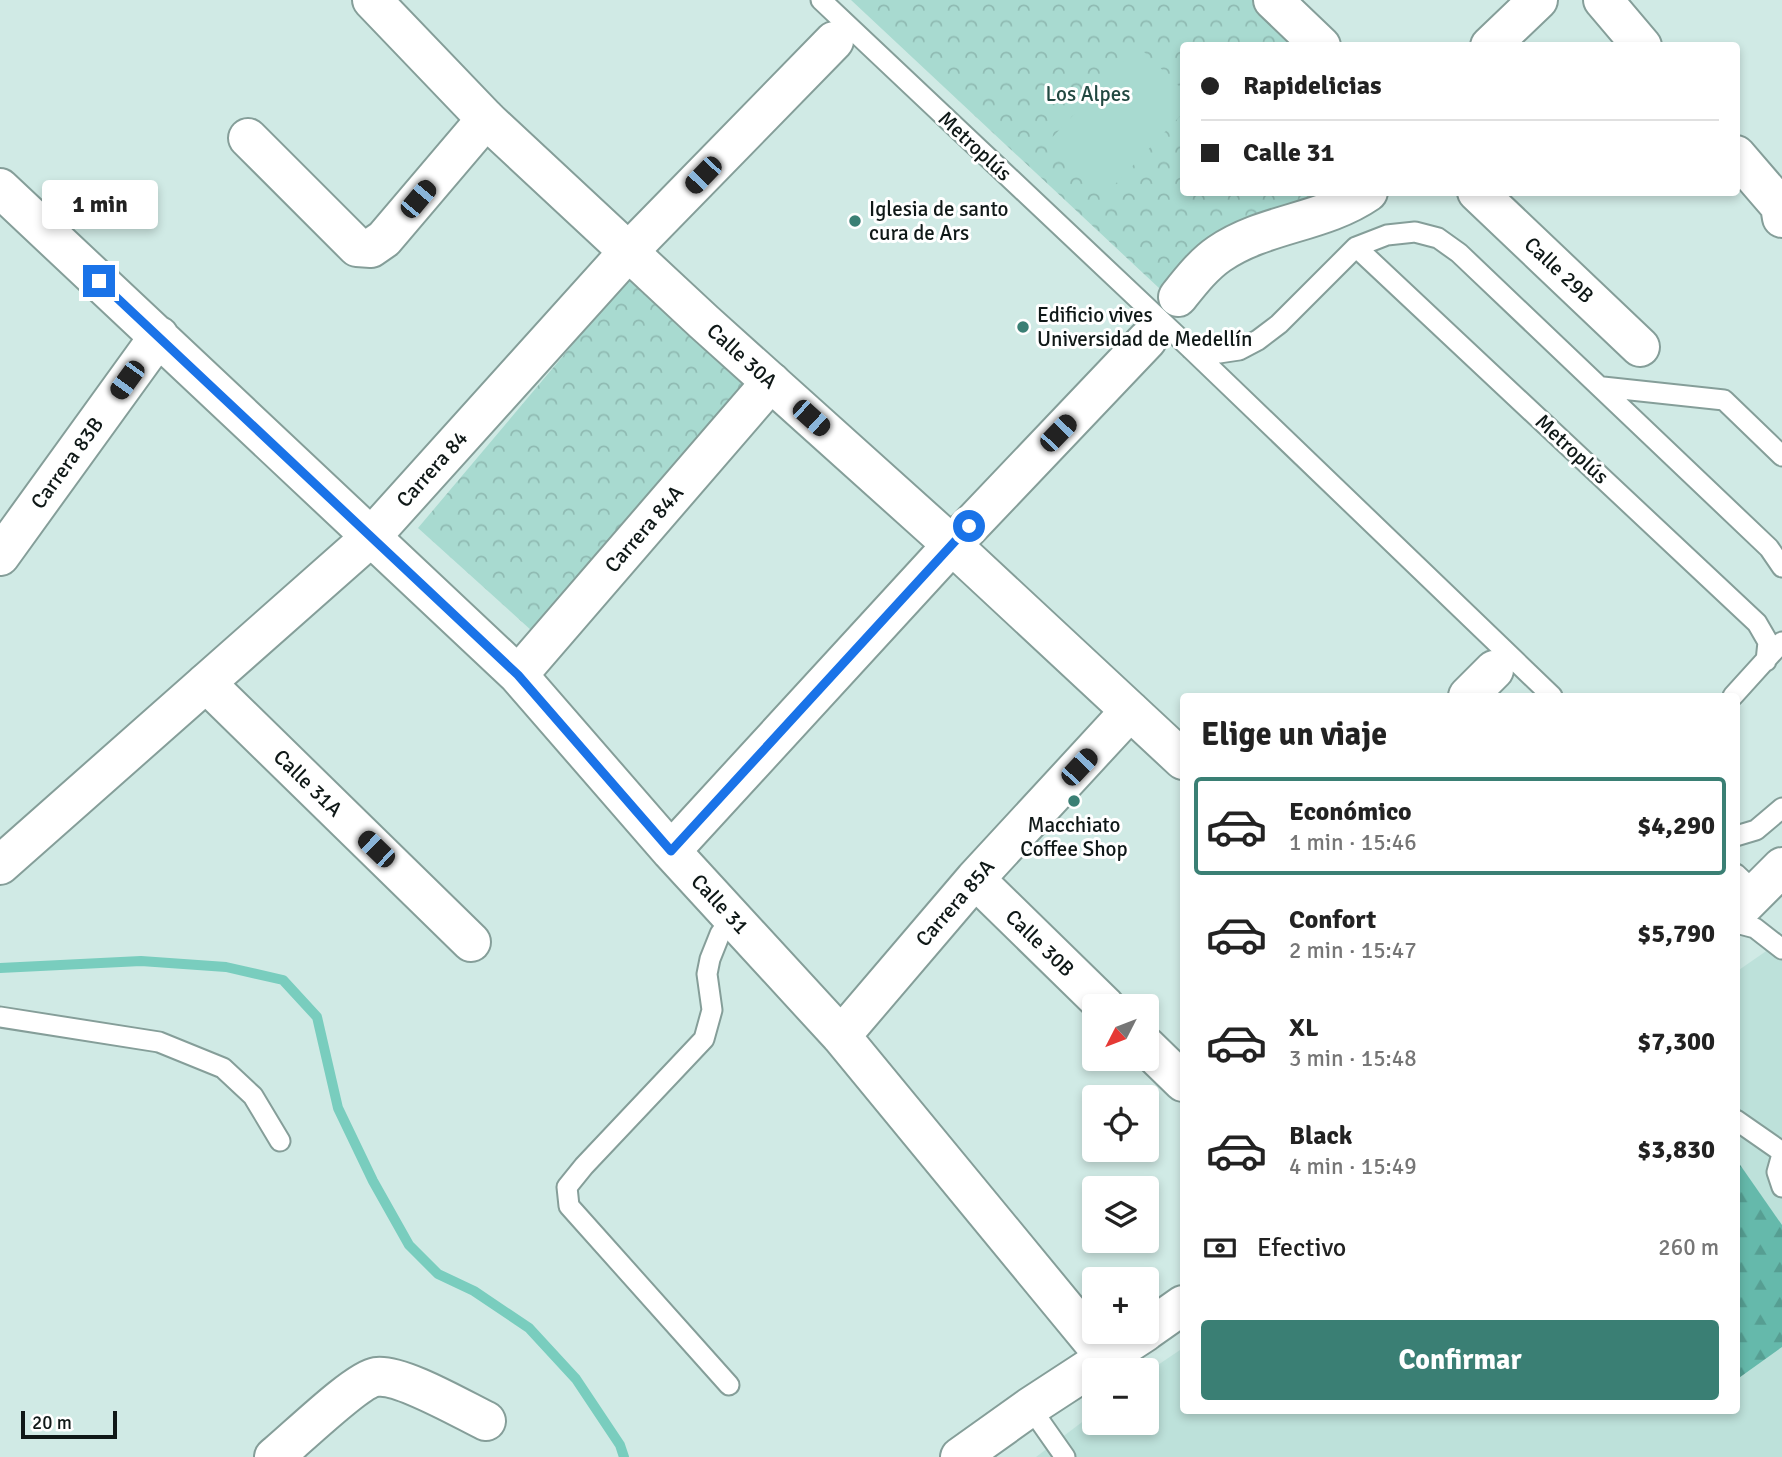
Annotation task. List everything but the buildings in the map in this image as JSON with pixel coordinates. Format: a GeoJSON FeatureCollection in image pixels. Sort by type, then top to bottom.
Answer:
{"type":"FeatureCollection","features":[{"type":"Feature","properties":{"kind":"street","name":"Calle 30A"},"geometry":{"type":"LineString","coordinates":[[372,0],[485,119],[771,383],[951,544],[1180,757]]}},
{"type":"Feature","properties":{"kind":"street"},"geometry":{"type":"LineString","coordinates":[[1273,0],[1317,42]]}},
{"type":"Feature","properties":{"kind":"street"},"geometry":{"type":"LineString","coordinates":[[1494,42],[1538,0]]}},
{"type":"Feature","properties":{"kind":"street"},"geometry":{"type":"LineString","coordinates":[[1603,0],[1639,42]]}},
{"type":"Feature","properties":{"kind":"street","name":"Carrera 84"},"geometry":{"type":"LineString","coordinates":[[0,865],[371,537],[628,252],[834,41]]}},
{"type":"Feature","properties":{"kind":"street"},"geometry":{"type":"LineString","coordinates":[[248,138],[357,247],[371,248],[384,239],[485,119]]}},
{"type":"Feature","properties":{"kind":"street"},"geometry":{"type":"LineString","coordinates":[[1740,160],[1781,209]]}},
{"type":"Feature","properties":{"kind":"street","name":"Calle 31"},"geometry":{"type":"LineString","coordinates":[[0,188],[518,675],[671,851],[841,1036],[1106,1358]]}},
{"type":"Feature","properties":{"kind":"street"},"geometry":{"type":"LineString","coordinates":[[1178,297],[1217,255],[1244,240],[1348,206],[1362,196]]}},
{"type":"Feature","properties":{"kind":"street","name":"Calle 29B"},"geometry":{"type":"LineString","coordinates":[[1481,196],[1640,347]]}},
{"type":"Feature","properties":{"kind":"street","name":"Carrera 83B"},"geometry":{"type":"LineString","coordinates":[[0,556],[159,336]]}},
{"type":"Feature","properties":{"kind":"street"},"geometry":{"type":"LineString","coordinates":[[671,851],[951,544],[1147,340]]}},
{"type":"Feature","properties":{"kind":"street","name":"Carrera 84A"},"geometry":{"type":"LineString","coordinates":[[518,675],[771,383]]}},
{"type":"Feature","properties":{"kind":"street"},"geometry":{"type":"LineString","coordinates":[[1471,693],[1494,670]]}},
{"type":"Feature","properties":{"kind":"street","name":"Calle 31A"},"geometry":{"type":"LineString","coordinates":[[206,683],[471,942]]}},
{"type":"Feature","properties":{"kind":"street","name":"Carrera 85A"},"geometry":{"type":"LineString","coordinates":[[841,1036],[975,879],[1130,710]]}},
{"type":"Feature","properties":{"kind":"street","name":"Calle 30B"},"geometry":{"type":"LineString","coordinates":[[975,879],[1093,994]]}},
{"type":"Feature","properties":{"kind":"street"},"geometry":{"type":"LineString","coordinates":[[1159,1059],[1180,1080]]}},
{"type":"Feature","properties":{"kind":"street"},"geometry":{"type":"LineString","coordinates":[[1159,1322],[1180,1307]]}},
{"type":"Feature","properties":{"kind":"street"},"geometry":{"type":"LineString","coordinates":[[1108,1358],[1128,1344]]}},
{"type":"Feature","properties":{"kind":"street"},"geometry":{"type":"LineString","coordinates":[[960,1457],[1030,1407],[1082,1375]]}},
{"type":"Feature","properties":{"kind":"street"},"geometry":{"type":"LineString","coordinates":[[274,1457],[360,1384],[377,1376],[402,1381],[486,1421]]}},
{"type":"Feature","properties":{"kind":"lane","name":"Metroplús"},"geometry":{"type":"LineString","coordinates":[[821,0],[1191,349],[1549,693]]}},
{"type":"Feature","properties":{"kind":"lane"},"geometry":{"type":"LineString","coordinates":[[1191,349],[1219,353],[1239,350],[1258,340],[1279,324],[1356,247],[1387,235],[1415,232],[1438,238],[1459,253],[1603,387],[1769,548],[1782,567]]}},
{"type":"Feature","properties":{"kind":"lane","name":"Metroplús"},"geometry":{"type":"LineString","coordinates":[[1356,247],[1757,623],[1768,642],[1766,661]]}},
{"type":"Feature","properties":{"kind":"lane"},"geometry":{"type":"LineString","coordinates":[[1603,387],[1724,400],[1782,456]]}},
{"type":"Feature","properties":{"kind":"lane"},"geometry":{"type":"LineString","coordinates":[[1736,693],[1782,642]]}},
{"type":"Feature","properties":{"kind":"lane"},"geometry":{"type":"LineString","coordinates":[[1740,835],[1756,830],[1782,808]]}},
{"type":"Feature","properties":{"kind":"lane"},"geometry":{"type":"LineString","coordinates":[[1749,894],[1755,928],[1782,950]]}},
{"type":"Feature","properties":{"kind":"lane"},"geometry":{"type":"LineString","coordinates":[[729,1385],[569,1206],[567,1187],[704,1039],[712,1010],[707,974],[709,959],[720,934],[732,917]]}},
{"type":"Feature","properties":{"kind":"lane"},"geometry":{"type":"LineString","coordinates":[[0,1017],[159,1042],[223,1068],[253,1097],[280,1141]]}},
{"type":"Feature","properties":{"kind":"lane"},"geometry":{"type":"LineString","coordinates":[[1740,1123],[1782,1153],[1777,1172],[1782,1187]]}},
{"type":"Feature","properties":{"kind":"lane"},"geometry":{"type":"LineString","coordinates":[[1030,1407],[1065,1457]]}},
{"type":"Feature","properties":{"kind":"shaded area"},"geometry":{"type":"Polygon","coordinates":[[[1782,940],[1782,1457],[1036,1457],[1082,1422],[1082,1435],[1159,1435],[1159,1364],[1180,1350],[1180,1414],[1740,1414],[1740,969],[1782,940]]]}},
{"type":"Feature","properties":{"kind":"green space","name":"Los Alpes"},"geometry":{"type":"Polygon","coordinates":[[[851,0],[1253,0],[1298,42],[1180,42],[1180,196],[1330,196],[1211,243],[1159,288],[851,0]]]}},
{"type":"Feature","properties":{"kind":"green space"},"geometry":{"type":"Polygon","coordinates":[[[1138,46],[1180,87],[1180,116],[1102,198],[1046,144],[1138,46]]]}},
{"type":"Feature","properties":{"kind":"green space"},"geometry":{"type":"Polygon","coordinates":[[[633,273],[756,380],[532,631],[418,528],[633,273]]]}},
{"type":"Feature","properties":{"kind":"green space"},"geometry":{"type":"Polygon","coordinates":[[[1740,1165],[1782,1225],[1782,1347],[1740,1377],[1740,1165]]]}},
{"type":"Feature","properties":{"kind":"waterway"},"geometry":{"type":"LineString","coordinates":[[0,968],[141,961],[226,967],[283,980],[317,1017],[338,1108],[373,1181],[409,1245],[438,1274],[474,1291],[529,1328],[576,1379],[620,1445],[624,1457]]}},
{"type":"Feature","properties":{"kind":"place","name":"Iglesia de santo cura de Ars"},"geometry":{"type":"Point","coordinates":[855,221]}},
{"type":"Feature","properties":{"kind":"place","name":"Edificio vives Universidad de Medellín"},"geometry":{"type":"Point","coordinates":[1023,327]}},
{"type":"Feature","properties":{"kind":"place","name":"Macchiato Coffee Shop"},"geometry":{"type":"Point","coordinates":[1074,801]}},
{"type":"Feature","properties":{"kind":"route"},"geometry":{"type":"LineString","coordinates":[[99,281],[518,675],[671,851],[969,526]]}}]}
